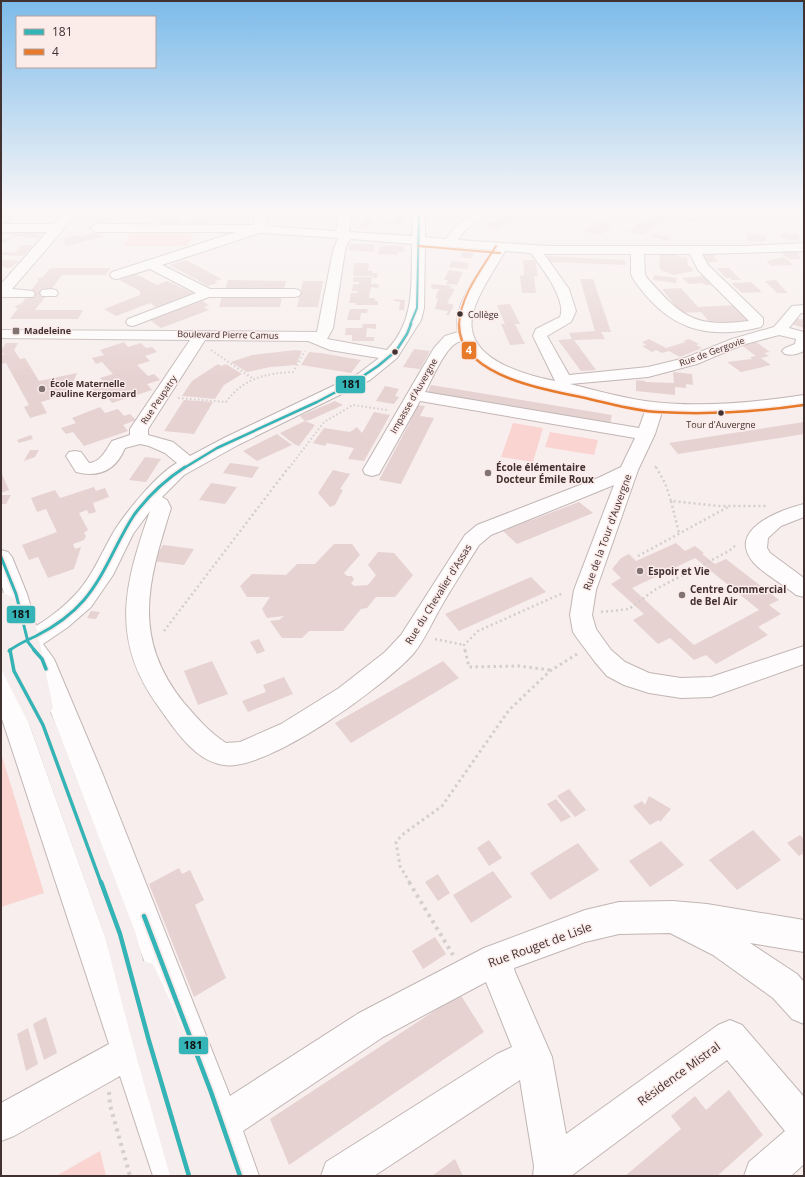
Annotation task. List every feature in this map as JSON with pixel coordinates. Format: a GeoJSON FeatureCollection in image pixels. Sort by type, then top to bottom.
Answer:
{"type":"FeatureCollection","features":[{"type":"Feature","properties":{"kind":"main road"},"geometry":{"type":"LineString","coordinates":[[1,600],[16,641],[14,671],[43,725],[120,934],[157,1009],[194,1152],[222,1176]]}},
{"type":"Feature","properties":{"kind":"main road"},"geometry":{"type":"LineString","coordinates":[[1,622],[16,641]]}},
{"type":"Feature","properties":{"kind":"main road"},"geometry":{"type":"LineString","coordinates":[[120,934],[139,1046]]}},
{"type":"Feature","properties":{"kind":"street"},"geometry":{"type":"LineString","coordinates":[[1,292],[23,267]]}},
{"type":"Feature","properties":{"kind":"street"},"geometry":{"type":"LineString","coordinates":[[117,275],[142,267]]}},
{"type":"Feature","properties":{"kind":"street"},"geometry":{"type":"LineString","coordinates":[[157,267],[207,293]]}},
{"type":"Feature","properties":{"kind":"street"},"geometry":{"type":"LineString","coordinates":[[313,338],[324,334],[326,328],[336,267]]}},
{"type":"Feature","properties":{"kind":"street"},"geometry":{"type":"LineString","coordinates":[[16,641],[60,621],[84,601],[102,575],[124,532],[149,499],[178,471],[188,464],[232,441],[364,377],[392,354],[414,320],[417,308],[418,267]]}},
{"type":"Feature","properties":{"kind":"street"},"geometry":{"type":"LineString","coordinates":[[490,267],[469,305],[464,320],[466,335],[472,346],[486,361],[503,371],[655,406],[712,408],[752,406],[804,400]]}},
{"type":"Feature","properties":{"kind":"street"},"geometry":{"type":"LineString","coordinates":[[547,267],[562,289],[569,311],[566,319],[541,332],[540,336],[562,384]]}},
{"type":"Feature","properties":{"kind":"street"},"geometry":{"type":"LineString","coordinates":[[638,267],[638,274],[641,280],[673,314],[688,322],[703,326],[718,327],[756,324],[756,318],[703,267]]}},
{"type":"Feature","properties":{"kind":"street"},"geometry":{"type":"LineString","coordinates":[[1,292],[28,294]]}},
{"type":"Feature","properties":{"kind":"street"},"geometry":{"type":"LineString","coordinates":[[133,322],[207,293],[294,293]]}},
{"type":"Feature","properties":{"kind":"street"},"geometry":{"type":"LineString","coordinates":[[779,330],[797,309],[804,309]]}},
{"type":"Feature","properties":{"kind":"street"},"geometry":{"type":"LineString","coordinates":[[779,330],[792,332],[802,337],[804,342],[800,347],[790,352]]}},
{"type":"Feature","properties":{"kind":"street","name":"Rue de Gergovie"},"geometry":{"type":"LineString","coordinates":[[562,384],[648,372],[691,361],[737,342],[779,330]]}},
{"type":"Feature","properties":{"kind":"street","name":"Boulevard Pierre Camus"},"geometry":{"type":"LineString","coordinates":[[1,334],[198,341],[269,335],[313,338],[330,345],[392,354]]}},
{"type":"Feature","properties":{"kind":"street","name":"Impasse d'Auvergne"},"geometry":{"type":"LineString","coordinates":[[372,470],[442,348],[450,339],[466,335]]}},
{"type":"Feature","properties":{"kind":"street","name":"Rue Peupatry"},"geometry":{"type":"LineString","coordinates":[[188,464],[179,454],[164,444],[139,438],[139,429],[198,341]]}},
{"type":"Feature","properties":{"kind":"street"},"geometry":{"type":"LineString","coordinates":[[415,395],[646,434]]}},
{"type":"Feature","properties":{"kind":"street","name":"Rue de la Tour d'Auvergne"},"geometry":{"type":"LineString","coordinates":[[655,406],[646,434],[629,470],[585,590],[581,615],[585,632],[593,644],[616,669],[633,678],[649,683],[681,688],[711,687],[804,655]]}},
{"type":"Feature","properties":{"kind":"street"},"geometry":{"type":"LineString","coordinates":[[75,456],[83,468],[95,469],[112,458],[118,445],[139,438]]}},
{"type":"Feature","properties":{"kind":"street","name":"Rue du Chevalier d'Assas"},"geometry":{"type":"LineString","coordinates":[[149,499],[160,504],[161,508],[141,573],[136,603],[136,624],[143,654],[160,691],[210,748],[225,754],[241,754],[284,734],[347,695],[386,666],[405,647],[472,540],[484,530],[605,482],[629,470]]}},
{"type":"Feature","properties":{"kind":"street"},"geometry":{"type":"LineString","coordinates":[[804,510],[774,521],[758,536],[756,548],[762,558],[804,589]]}},
{"type":"Feature","properties":{"kind":"street"},"geometry":{"type":"LineString","coordinates":[[1,557],[16,594],[16,641]]}},
{"type":"Feature","properties":{"kind":"street"},"geometry":{"type":"LineString","coordinates":[[16,641],[42,659],[89,774],[211,1092],[194,1152]]}},
{"type":"Feature","properties":{"kind":"street"},"geometry":{"type":"LineString","coordinates":[[1,679],[139,1046],[194,1152],[240,1176]]}},
{"type":"Feature","properties":{"kind":"street"},"geometry":{"type":"LineString","coordinates":[[673,917],[724,944],[779,982],[804,1007]]}},
{"type":"Feature","properties":{"kind":"street","name":"Rue Rouget de Lisle"},"geometry":{"type":"LineString","coordinates":[[194,1152],[371,1025],[495,959],[585,926],[619,918],[673,917],[707,920],[804,936]]}},
{"type":"Feature","properties":{"kind":"street","name":"Résidence Mistral"},"geometry":{"type":"LineString","coordinates":[[495,959],[499,974],[534,1058],[552,1171],[730,1037],[804,1125]]}},
{"type":"Feature","properties":{"kind":"street"},"geometry":{"type":"LineString","coordinates":[[1,1123],[139,1046]]}},
{"type":"Feature","properties":{"kind":"street"},"geometry":{"type":"LineString","coordinates":[[340,1176],[509,1066],[534,1058]]}},
{"type":"Feature","properties":{"kind":"street"},"geometry":{"type":"LineString","coordinates":[[763,1176],[804,1139]]}},
{"type":"Feature","properties":{"kind":"path"},"geometry":{"type":"LineString","coordinates":[[162,396],[226,402],[238,386],[252,378],[271,373],[293,372],[313,338]]}},
{"type":"Feature","properties":{"kind":"path"},"geometry":{"type":"LineString","coordinates":[[198,341],[252,378]]}},
{"type":"Feature","properties":{"kind":"path"},"geometry":{"type":"LineString","coordinates":[[164,631],[324,422],[353,405],[405,413]]}},
{"type":"Feature","properties":{"kind":"path"},"geometry":{"type":"LineString","coordinates":[[655,466],[665,483],[679,533]]}},
{"type":"Feature","properties":{"kind":"path"},"geometry":{"type":"LineString","coordinates":[[671,501],[694,505],[728,507],[775,506]]}},
{"type":"Feature","properties":{"kind":"path"},"geometry":{"type":"LineString","coordinates":[[638,556],[728,507]]}},
{"type":"Feature","properties":{"kind":"path"},"geometry":{"type":"LineString","coordinates":[[581,615],[629,609],[656,589],[729,551],[740,541]]}},
{"type":"Feature","properties":{"kind":"path"},"geometry":{"type":"LineString","coordinates":[[464,645],[478,631],[572,589],[585,590]]}},
{"type":"Feature","properties":{"kind":"path"},"geometry":{"type":"LineString","coordinates":[[414,634],[464,645]]}},
{"type":"Feature","properties":{"kind":"path"},"geometry":{"type":"LineString","coordinates":[[465,976],[400,866],[396,842],[402,835],[442,806],[509,710],[550,670],[593,644]]}},
{"type":"Feature","properties":{"kind":"path"},"geometry":{"type":"LineString","coordinates":[[464,645],[469,667],[519,666],[550,670]]}},
{"type":"Feature","properties":{"kind":"shaded area"},"geometry":{"type":"Polygon","coordinates":[[[513,423],[543,428],[533,462],[501,457],[513,423]]]}},
{"type":"Feature","properties":{"kind":"shaded area"},"geometry":{"type":"Polygon","coordinates":[[[550,432],[598,440],[594,455],[545,447],[550,432]]]}},
{"type":"Feature","properties":{"kind":"shaded area"},"geometry":{"type":"Polygon","coordinates":[[[1,753],[44,893],[1,907],[1,753]]]}},
{"type":"Feature","properties":{"kind":"shaded area"},"geometry":{"type":"Polygon","coordinates":[[[100,1151],[106,1176],[56,1176],[100,1151]]]}},
{"type":"Feature","properties":{"kind":"building"},"geometry":{"type":"Polygon","coordinates":[[[173,267],[199,267],[222,279],[215,281],[217,283],[208,286],[173,267]]]}},
{"type":"Feature","properties":{"kind":"building"},"geometry":{"type":"Polygon","coordinates":[[[354,267],[369,267],[368,271],[378,273],[377,278],[373,278],[373,276],[353,276],[354,267]]]}},
{"type":"Feature","properties":{"kind":"building"},"geometry":{"type":"Polygon","coordinates":[[[449,267],[468,267],[467,269],[449,267]]]}},
{"type":"Feature","properties":{"kind":"building"},"geometry":{"type":"Polygon","coordinates":[[[523,267],[536,267],[538,276],[534,276],[536,293],[522,293],[520,275],[524,276],[523,267]]]}},
{"type":"Feature","properties":{"kind":"building"},"geometry":{"type":"Polygon","coordinates":[[[659,267],[691,267],[694,271],[674,275],[662,271],[659,267]]]}},
{"type":"Feature","properties":{"kind":"building"},"geometry":{"type":"Polygon","coordinates":[[[50,268],[111,268],[106,275],[62,275],[35,310],[83,310],[78,319],[10,319],[18,308],[15,308],[16,306],[22,303],[38,281],[38,278],[43,277],[50,268]]]}},
{"type":"Feature","properties":{"kind":"building"},"geometry":{"type":"Polygon","coordinates":[[[717,268],[729,268],[741,280],[726,278],[717,268]]]}},
{"type":"Feature","properties":{"kind":"building"},"geometry":{"type":"Polygon","coordinates":[[[449,270],[463,272],[457,285],[446,284],[448,280],[444,280],[449,270]]]}},
{"type":"Feature","properties":{"kind":"building"},"geometry":{"type":"Polygon","coordinates":[[[136,274],[157,285],[167,281],[193,293],[156,307],[150,303],[116,316],[104,309],[140,295],[140,291],[119,280],[136,274]]]}},
{"type":"Feature","properties":{"kind":"building"},"geometry":{"type":"Polygon","coordinates":[[[654,275],[677,278],[676,283],[653,280],[654,275]]]}},
{"type":"Feature","properties":{"kind":"building"},"geometry":{"type":"Polygon","coordinates":[[[705,276],[714,285],[705,285],[702,283],[689,284],[682,278],[705,276]]]}},
{"type":"Feature","properties":{"kind":"building"},"geometry":{"type":"Polygon","coordinates":[[[353,277],[372,277],[371,284],[379,284],[378,288],[371,287],[369,298],[375,298],[375,301],[378,301],[378,305],[356,305],[356,303],[349,303],[351,293],[357,293],[358,291],[352,291],[353,284],[359,284],[359,282],[353,282],[353,277]]]}},
{"type":"Feature","properties":{"kind":"building"},"geometry":{"type":"Polygon","coordinates":[[[580,279],[593,279],[611,332],[601,332],[605,339],[574,340],[596,370],[581,371],[558,340],[572,339],[569,333],[595,331],[580,279]]]}},
{"type":"Feature","properties":{"kind":"building"},"geometry":{"type":"Polygon","coordinates":[[[228,280],[286,281],[284,289],[225,289],[228,280]]]}},
{"type":"Feature","properties":{"kind":"building"},"geometry":{"type":"Polygon","coordinates":[[[776,280],[788,293],[777,293],[765,281],[776,280]]]}},
{"type":"Feature","properties":{"kind":"building"},"geometry":{"type":"Polygon","coordinates":[[[303,281],[323,281],[318,307],[297,307],[303,281]]]}},
{"type":"Feature","properties":{"kind":"building"},"geometry":{"type":"Polygon","coordinates":[[[751,282],[762,292],[742,293],[731,283],[751,282]]]}},
{"type":"Feature","properties":{"kind":"building"},"geometry":{"type":"Polygon","coordinates":[[[431,284],[452,286],[450,288],[455,289],[447,303],[454,305],[449,315],[446,315],[448,311],[435,309],[438,298],[435,298],[439,289],[432,289],[431,284]]]}},
{"type":"Feature","properties":{"kind":"building"},"geometry":{"type":"Polygon","coordinates":[[[681,288],[698,307],[737,305],[752,321],[711,324],[701,312],[681,313],[662,289],[681,288]]]}},
{"type":"Feature","properties":{"kind":"building"},"geometry":{"type":"Polygon","coordinates":[[[222,297],[282,297],[280,307],[219,307],[222,297]]]}},
{"type":"Feature","properties":{"kind":"building"},"geometry":{"type":"Polygon","coordinates":[[[394,299],[405,300],[404,310],[399,310],[400,302],[394,301],[394,299]]]}},
{"type":"Feature","properties":{"kind":"building"},"geometry":{"type":"Polygon","coordinates":[[[202,301],[209,305],[204,307],[209,310],[161,328],[150,320],[202,301]]]}},
{"type":"Feature","properties":{"kind":"building"},"geometry":{"type":"Polygon","coordinates":[[[510,304],[520,324],[515,324],[525,344],[510,345],[501,324],[505,324],[497,305],[510,304]]]}},
{"type":"Feature","properties":{"kind":"building"},"geometry":{"type":"Polygon","coordinates":[[[350,309],[368,309],[367,313],[361,313],[360,320],[347,320],[350,309]]]}},
{"type":"Feature","properties":{"kind":"building"},"geometry":{"type":"Polygon","coordinates":[[[796,318],[804,320],[804,328],[791,324],[796,318]]]}},
{"type":"Feature","properties":{"kind":"building"},"geometry":{"type":"Polygon","coordinates":[[[363,324],[376,324],[376,329],[367,328],[366,337],[374,337],[374,341],[352,341],[352,335],[345,335],[346,328],[362,328],[363,324]]]}},
{"type":"Feature","properties":{"kind":"building"},"geometry":{"type":"Polygon","coordinates":[[[649,339],[666,348],[686,342],[683,341],[689,339],[699,344],[696,345],[702,348],[680,357],[669,351],[662,353],[656,350],[652,352],[642,346],[646,345],[642,342],[649,339]]]}},
{"type":"Feature","properties":{"kind":"building"},"geometry":{"type":"Polygon","coordinates":[[[124,342],[128,347],[141,343],[146,348],[152,347],[157,352],[145,356],[150,361],[137,365],[148,376],[154,374],[160,380],[147,384],[152,390],[112,403],[102,390],[95,393],[90,387],[104,382],[100,378],[113,374],[102,362],[96,364],[92,358],[104,355],[100,350],[124,342]]]}},
{"type":"Feature","properties":{"kind":"building"},"geometry":{"type":"Polygon","coordinates":[[[756,342],[770,352],[764,353],[769,356],[761,358],[771,365],[741,372],[727,362],[752,359],[750,357],[756,356],[741,345],[756,342]]]}},
{"type":"Feature","properties":{"kind":"building"},"geometry":{"type":"Polygon","coordinates":[[[6,343],[18,343],[14,350],[20,359],[25,358],[39,381],[77,373],[68,394],[41,402],[47,413],[30,418],[24,407],[29,405],[6,363],[1,364],[1,355],[5,354],[1,353],[1,350],[6,343]]]}},
{"type":"Feature","properties":{"kind":"building"},"geometry":{"type":"Polygon","coordinates":[[[414,349],[430,351],[420,369],[403,367],[414,349]]]}},
{"type":"Feature","properties":{"kind":"building"},"geometry":{"type":"Polygon","coordinates":[[[296,350],[302,351],[296,365],[270,367],[247,372],[231,362],[252,355],[296,350]]]}},
{"type":"Feature","properties":{"kind":"building"},"geometry":{"type":"Polygon","coordinates":[[[309,352],[361,360],[351,373],[301,365],[309,352]]]}},
{"type":"Feature","properties":{"kind":"building"},"geometry":{"type":"Polygon","coordinates":[[[218,364],[221,366],[226,364],[242,374],[224,385],[215,399],[182,396],[192,381],[218,364]]]}},
{"type":"Feature","properties":{"kind":"building"},"geometry":{"type":"Polygon","coordinates":[[[673,372],[692,374],[693,385],[686,384],[686,388],[675,387],[675,395],[636,391],[636,380],[645,382],[674,383],[673,372]]]}},
{"type":"Feature","properties":{"kind":"building"},"geometry":{"type":"Polygon","coordinates":[[[431,385],[612,415],[610,424],[427,394],[431,385]]]}},
{"type":"Feature","properties":{"kind":"building"},"geometry":{"type":"Polygon","coordinates":[[[385,386],[399,389],[395,396],[399,397],[394,404],[376,401],[385,386]]]}},
{"type":"Feature","properties":{"kind":"building"},"geometry":{"type":"Polygon","coordinates":[[[184,400],[213,402],[194,434],[164,431],[184,400]]]}},
{"type":"Feature","properties":{"kind":"building"},"geometry":{"type":"Polygon","coordinates":[[[335,401],[343,405],[310,420],[305,421],[300,416],[335,401]]]}},
{"type":"Feature","properties":{"kind":"building"},"geometry":{"type":"Polygon","coordinates":[[[416,405],[425,406],[420,416],[434,418],[401,484],[379,480],[411,420],[408,419],[416,405]]]}},
{"type":"Feature","properties":{"kind":"building"},"geometry":{"type":"Polygon","coordinates":[[[100,407],[105,413],[118,409],[124,416],[130,414],[136,420],[123,425],[128,431],[84,446],[73,432],[66,434],[61,428],[76,423],[72,418],[100,407]]]}},
{"type":"Feature","properties":{"kind":"building"},"geometry":{"type":"Polygon","coordinates":[[[374,412],[390,415],[364,461],[348,459],[354,448],[327,443],[325,446],[313,443],[324,428],[350,432],[357,427],[362,433],[374,412]]]}},
{"type":"Feature","properties":{"kind":"building"},"geometry":{"type":"Polygon","coordinates":[[[305,421],[315,425],[299,446],[280,433],[305,421]]]}},
{"type":"Feature","properties":{"kind":"building"},"geometry":{"type":"Polygon","coordinates":[[[804,422],[804,434],[678,454],[669,443],[804,422]]]}},
{"type":"Feature","properties":{"kind":"building"},"geometry":{"type":"Polygon","coordinates":[[[277,434],[292,445],[257,461],[243,451],[277,434]]]}},
{"type":"Feature","properties":{"kind":"building"},"geometry":{"type":"Polygon","coordinates":[[[31,435],[33,439],[19,443],[17,440],[31,435]]]}},
{"type":"Feature","properties":{"kind":"building"},"geometry":{"type":"Polygon","coordinates":[[[30,450],[39,450],[35,457],[24,461],[30,450]]]}},
{"type":"Feature","properties":{"kind":"building"},"geometry":{"type":"Polygon","coordinates":[[[145,457],[161,459],[146,482],[129,480],[145,457]]]}},
{"type":"Feature","properties":{"kind":"building"},"geometry":{"type":"Polygon","coordinates":[[[230,463],[259,467],[252,478],[223,473],[230,463]]]}},
{"type":"Feature","properties":{"kind":"building"},"geometry":{"type":"Polygon","coordinates":[[[333,470],[350,474],[340,489],[343,490],[335,505],[330,507],[318,493],[333,470]]]}},
{"type":"Feature","properties":{"kind":"building"},"geometry":{"type":"Polygon","coordinates":[[[1,472],[9,490],[1,493],[1,472]]]}},
{"type":"Feature","properties":{"kind":"building"},"geometry":{"type":"Polygon","coordinates":[[[211,483],[237,487],[225,504],[199,500],[211,483]]]}},
{"type":"Feature","properties":{"kind":"building"},"geometry":{"type":"Polygon","coordinates":[[[94,487],[96,491],[105,488],[109,497],[93,503],[96,512],[89,514],[87,510],[79,513],[88,530],[84,533],[86,536],[84,540],[73,544],[75,549],[81,547],[74,569],[48,578],[38,557],[29,560],[22,545],[57,532],[46,509],[37,512],[31,498],[55,490],[60,498],[94,487]]]}},
{"type":"Feature","properties":{"kind":"building"},"geometry":{"type":"Polygon","coordinates":[[[1,495],[11,495],[6,504],[1,504],[1,495]]]}},
{"type":"Feature","properties":{"kind":"building"},"geometry":{"type":"Polygon","coordinates":[[[579,502],[593,513],[517,544],[503,531],[579,502]]]}},
{"type":"Feature","properties":{"kind":"building"},"geometry":{"type":"Polygon","coordinates":[[[676,543],[685,551],[695,546],[704,553],[702,554],[715,564],[726,559],[779,600],[769,605],[781,614],[758,627],[768,635],[716,664],[706,655],[694,660],[670,638],[658,644],[633,620],[644,614],[611,584],[621,578],[612,569],[621,558],[629,554],[636,561],[676,543]],[[695,558],[632,588],[694,645],[759,610],[695,558]]]}},
{"type":"Feature","properties":{"kind":"building"},"geometry":{"type":"Polygon","coordinates":[[[334,544],[352,544],[360,555],[344,573],[347,576],[352,576],[354,580],[351,583],[354,586],[368,585],[376,575],[368,565],[378,552],[394,553],[413,575],[395,597],[376,597],[367,608],[361,609],[343,631],[309,631],[302,638],[282,638],[270,621],[279,620],[284,616],[267,618],[262,609],[270,597],[247,597],[240,586],[252,574],[286,575],[297,564],[315,564],[334,544]]]}},
{"type":"Feature","properties":{"kind":"building"},"geometry":{"type":"Polygon","coordinates":[[[163,545],[194,549],[184,565],[153,561],[163,545]]]}},
{"type":"Feature","properties":{"kind":"building"},"geometry":{"type":"Polygon","coordinates":[[[531,577],[546,592],[459,631],[445,614],[531,577]]]}},
{"type":"Feature","properties":{"kind":"building"},"geometry":{"type":"Polygon","coordinates":[[[91,611],[100,612],[96,619],[87,618],[91,611]]]}},
{"type":"Feature","properties":{"kind":"building"},"geometry":{"type":"Polygon","coordinates":[[[259,639],[265,651],[257,654],[250,642],[259,639]]]}},
{"type":"Feature","properties":{"kind":"building"},"geometry":{"type":"Polygon","coordinates":[[[212,661],[228,694],[198,705],[184,671],[212,661]]]}},
{"type":"Feature","properties":{"kind":"building"},"geometry":{"type":"Polygon","coordinates":[[[443,661],[459,678],[351,743],[335,723],[443,661]]]}},
{"type":"Feature","properties":{"kind":"building"},"geometry":{"type":"Polygon","coordinates":[[[284,677],[293,694],[248,712],[242,701],[266,692],[263,685],[284,677]]]}},
{"type":"Feature","properties":{"kind":"building"},"geometry":{"type":"Polygon","coordinates":[[[569,789],[586,810],[575,817],[557,796],[569,789]]]}},
{"type":"Feature","properties":{"kind":"building"},"geometry":{"type":"Polygon","coordinates":[[[649,796],[671,809],[660,822],[659,820],[650,825],[633,806],[642,801],[645,805],[649,796]]]}},
{"type":"Feature","properties":{"kind":"building"},"geometry":{"type":"Polygon","coordinates":[[[556,799],[571,817],[561,822],[547,804],[556,799]]]}},
{"type":"Feature","properties":{"kind":"building"},"geometry":{"type":"Polygon","coordinates":[[[753,830],[781,860],[737,890],[709,860],[753,830]]]}},
{"type":"Feature","properties":{"kind":"building"},"geometry":{"type":"Polygon","coordinates":[[[800,835],[804,839],[804,853],[799,856],[787,843],[800,835]]]}},
{"type":"Feature","properties":{"kind":"building"},"geometry":{"type":"Polygon","coordinates":[[[489,840],[502,858],[489,866],[477,848],[489,840]]]}},
{"type":"Feature","properties":{"kind":"building"},"geometry":{"type":"Polygon","coordinates":[[[661,841],[684,865],[650,887],[629,861],[661,841]]]}},
{"type":"Feature","properties":{"kind":"building"},"geometry":{"type":"Polygon","coordinates":[[[578,843],[599,870],[550,900],[530,873],[578,843]]]}},
{"type":"Feature","properties":{"kind":"building"},"geometry":{"type":"Polygon","coordinates":[[[179,868],[182,874],[190,870],[204,900],[195,905],[226,978],[194,997],[149,884],[179,868]]]}},
{"type":"Feature","properties":{"kind":"building"},"geometry":{"type":"Polygon","coordinates":[[[493,871],[512,897],[471,923],[453,895],[493,871]]]}},
{"type":"Feature","properties":{"kind":"building"},"geometry":{"type":"Polygon","coordinates":[[[438,874],[450,893],[438,901],[425,882],[438,874]]]}},
{"type":"Feature","properties":{"kind":"building"},"geometry":{"type":"Polygon","coordinates":[[[435,937],[446,954],[423,969],[412,951],[435,937]]]}},
{"type":"Feature","properties":{"kind":"building"},"geometry":{"type":"Polygon","coordinates":[[[460,994],[484,1032],[289,1165],[270,1119],[460,994]]]}},
{"type":"Feature","properties":{"kind":"building"},"geometry":{"type":"Polygon","coordinates":[[[46,1017],[57,1053],[44,1060],[33,1024],[46,1017]]]}},
{"type":"Feature","properties":{"kind":"building"},"geometry":{"type":"Polygon","coordinates":[[[28,1028],[38,1064],[26,1071],[17,1034],[28,1028]]]}},
{"type":"Feature","properties":{"kind":"building"},"geometry":{"type":"Polygon","coordinates":[[[729,1090],[763,1135],[717,1176],[625,1176],[681,1129],[671,1116],[695,1096],[706,1110],[729,1090]]]}},
{"type":"Feature","properties":{"kind":"building"},"geometry":{"type":"Polygon","coordinates":[[[455,1159],[463,1176],[432,1176],[455,1159]]]}},
{"type":"Feature","properties":{"kind":"transit line","name":"181"},"geometry":{"type":"LineString","coordinates":[[189,1176],[149,1041],[120,934],[43,725],[14,671],[9,650],[49,629],[68,616],[84,600],[96,584],[134,516],[155,490],[171,476],[217,448],[317,402],[351,384],[378,366],[396,351],[407,334],[417,308],[418,267]]}},
{"type":"Feature","properties":{"kind":"transit line","name":"4"},"geometry":{"type":"LineString","coordinates":[[483,267],[466,296],[459,317],[459,327],[465,345],[476,359],[490,370],[507,378],[545,389],[618,406],[656,412],[730,413],[804,405]]}},
{"type":"Feature","properties":{"kind":"transit line","name":"181"},"geometry":{"type":"LineString","coordinates":[[1,557],[16,594],[28,642],[42,659],[46,669]]}},
{"type":"Feature","properties":{"kind":"transit line","name":"181"},"geometry":{"type":"LineString","coordinates":[[144,916],[211,1092],[240,1176]]}},
{"type":"Feature","properties":{"kind":"place","name":"Collège"},"geometry":{"type":"Point","coordinates":[460,314]}},
{"type":"Feature","properties":{"kind":"place","name":"Madeleine"},"geometry":{"type":"Point","coordinates":[16,331]}},
{"type":"Feature","properties":{"kind":"place","name":"École Maternelle Pauline Kergomard"},"geometry":{"type":"Point","coordinates":[42,389]}},
{"type":"Feature","properties":{"kind":"place","name":"Tour d'Auvergne"},"geometry":{"type":"Point","coordinates":[721,413]}},
{"type":"Feature","properties":{"kind":"place","name":"École élémentaire Docteur Émile Roux"},"geometry":{"type":"Point","coordinates":[488,473]}},
{"type":"Feature","properties":{"kind":"place","name":"Espoir et Vie"},"geometry":{"type":"Point","coordinates":[640,571]}},
{"type":"Feature","properties":{"kind":"place","name":"Centre Commercial de Bel Air"},"geometry":{"type":"Point","coordinates":[682,595]}}]}
